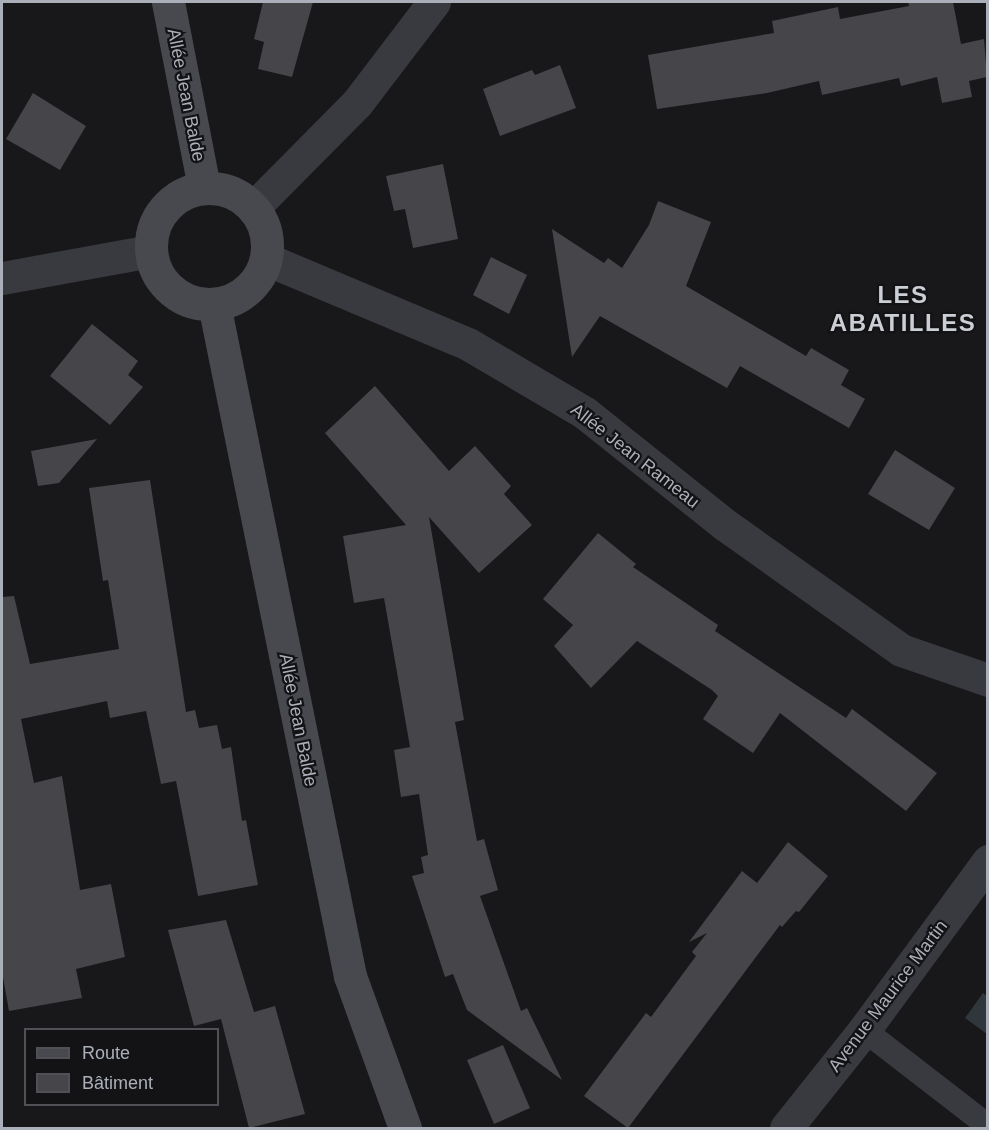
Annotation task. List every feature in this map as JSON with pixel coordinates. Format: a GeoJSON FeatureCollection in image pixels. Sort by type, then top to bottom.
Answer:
{"type":"FeatureCollection","features":[{"type":"Feature","properties":{"kind":"street","name":"Allée Jean Balde"},"geometry":{"type":"LineString","coordinates":[[168,2],[204,188]]}},
{"type":"Feature","properties":{"kind":"street"},"geometry":{"type":"LineString","coordinates":[[253,207],[357,103],[434,2]]}},
{"type":"Feature","properties":{"kind":"street"},"geometry":{"type":"LineString","coordinates":[[204,188],[231,193],[253,207],[265,232],[266,260],[259,276],[248,291],[232,300],[214,304],[196,303],[179,296],[165,284],[155,269],[151,251],[152,233],[159,216],[170,202],[186,192],[204,188]]}},
{"type":"Feature","properties":{"kind":"street"},"geometry":{"type":"LineString","coordinates":[[2,278],[151,251]]}},
{"type":"Feature","properties":{"kind":"street","name":"Allée Jean Rameau"},"geometry":{"type":"LineString","coordinates":[[266,260],[468,344],[585,413],[724,524],[901,650],[987,680]]}},
{"type":"Feature","properties":{"kind":"street","name":"Allée Jean Balde"},"geometry":{"type":"LineString","coordinates":[[214,304],[350,976],[405,1128]]}},
{"type":"Feature","properties":{"kind":"street","name":"Avenue Maurice Martin"},"geometry":{"type":"LineString","coordinates":[[786,1128],[864,1030],[987,861]]}},
{"type":"Feature","properties":{"kind":"lane"},"geometry":{"type":"LineString","coordinates":[[864,1030],[987,1126]]}},
{"type":"Feature","properties":{"kind":"shaded area"},"geometry":{"type":"Polygon","coordinates":[[[983,993],[987,996],[987,1034],[965,1018],[983,993]]]}},
{"type":"Feature","properties":{"kind":"building"},"geometry":{"type":"Polygon","coordinates":[[[263,2],[313,2],[292,77],[258,69],[264,42],[254,39],[263,2]]]}},
{"type":"Feature","properties":{"kind":"building"},"geometry":{"type":"Polygon","coordinates":[[[908,2],[953,2],[961,44],[984,39],[987,77],[969,81],[972,97],[942,103],[937,77],[901,86],[899,78],[822,95],[819,81],[767,93],[657,109],[648,55],[774,33],[772,21],[838,7],[840,19],[909,6],[908,2]]]}},
{"type":"Feature","properties":{"kind":"building"},"geometry":{"type":"Polygon","coordinates":[[[560,65],[576,108],[500,136],[483,89],[532,70],[535,75],[560,65]]]}},
{"type":"Feature","properties":{"kind":"building"},"geometry":{"type":"Polygon","coordinates":[[[33,93],[86,126],[60,170],[6,139],[33,93]]]}},
{"type":"Feature","properties":{"kind":"building"},"geometry":{"type":"Polygon","coordinates":[[[443,164],[458,239],[413,248],[405,209],[394,211],[386,176],[443,164]]]}},
{"type":"Feature","properties":{"kind":"building"},"geometry":{"type":"Polygon","coordinates":[[[658,201],[711,222],[686,286],[806,356],[811,348],[849,370],[841,385],[865,399],[849,428],[740,366],[727,388],[600,316],[572,357],[552,229],[604,263],[608,258],[622,268],[649,225],[658,201]]]}},
{"type":"Feature","properties":{"kind":"building"},"geometry":{"type":"Polygon","coordinates":[[[491,257],[527,275],[509,314],[473,295],[491,257]]]}},
{"type":"Feature","properties":{"kind":"building"},"geometry":{"type":"Polygon","coordinates":[[[92,324],[138,361],[128,375],[143,387],[110,425],[50,376],[92,324]]]}},
{"type":"Feature","properties":{"kind":"building"},"geometry":{"type":"Polygon","coordinates":[[[375,386],[449,471],[475,446],[511,486],[504,494],[532,525],[479,573],[429,517],[464,720],[455,722],[477,841],[484,839],[498,890],[480,896],[521,1011],[527,1008],[562,1080],[467,1010],[453,974],[445,977],[412,876],[424,873],[421,857],[428,855],[419,794],[401,797],[394,750],[410,747],[384,598],[354,603],[343,536],[406,525],[325,433],[375,386]]]}},
{"type":"Feature","properties":{"kind":"building"},"geometry":{"type":"Polygon","coordinates":[[[97,439],[59,483],[38,486],[31,451],[97,439]]]}},
{"type":"Feature","properties":{"kind":"building"},"geometry":{"type":"Polygon","coordinates":[[[895,450],[955,488],[929,530],[868,494],[895,450]]]}},
{"type":"Feature","properties":{"kind":"building"},"geometry":{"type":"Polygon","coordinates":[[[150,480],[186,712],[195,710],[199,728],[217,725],[222,749],[231,747],[242,821],[246,820],[258,885],[198,896],[176,781],[161,784],[146,711],[110,718],[107,701],[21,719],[34,783],[62,776],[80,890],[111,884],[125,957],[76,969],[82,998],[9,1011],[2,972],[2,597],[14,596],[30,664],[119,649],[108,580],[103,581],[89,488],[150,480]]]}},
{"type":"Feature","properties":{"kind":"building"},"geometry":{"type":"Polygon","coordinates":[[[598,533],[636,564],[633,567],[718,625],[715,631],[846,718],[852,709],[937,773],[906,811],[780,713],[753,753],[703,719],[718,696],[712,690],[637,641],[591,688],[554,646],[573,625],[543,599],[598,533]]]}},
{"type":"Feature","properties":{"kind":"building"},"geometry":{"type":"Polygon","coordinates":[[[788,842],[828,876],[799,912],[796,911],[782,927],[780,925],[628,1128],[584,1096],[646,1013],[651,1017],[696,956],[692,952],[707,933],[689,942],[742,871],[757,883],[788,842]]]}},
{"type":"Feature","properties":{"kind":"building"},"geometry":{"type":"Polygon","coordinates":[[[226,920],[254,1012],[275,1006],[305,1114],[249,1128],[221,1019],[194,1026],[168,930],[226,920]]]}},
{"type":"Feature","properties":{"kind":"building"},"geometry":{"type":"Polygon","coordinates":[[[503,1045],[530,1108],[494,1124],[467,1060],[503,1045]]]}},
{"type":"Feature","properties":{"kind":"district","name":"LES ABATILLES"},"geometry":{"type":"Point","coordinates":[903,309]}}]}
